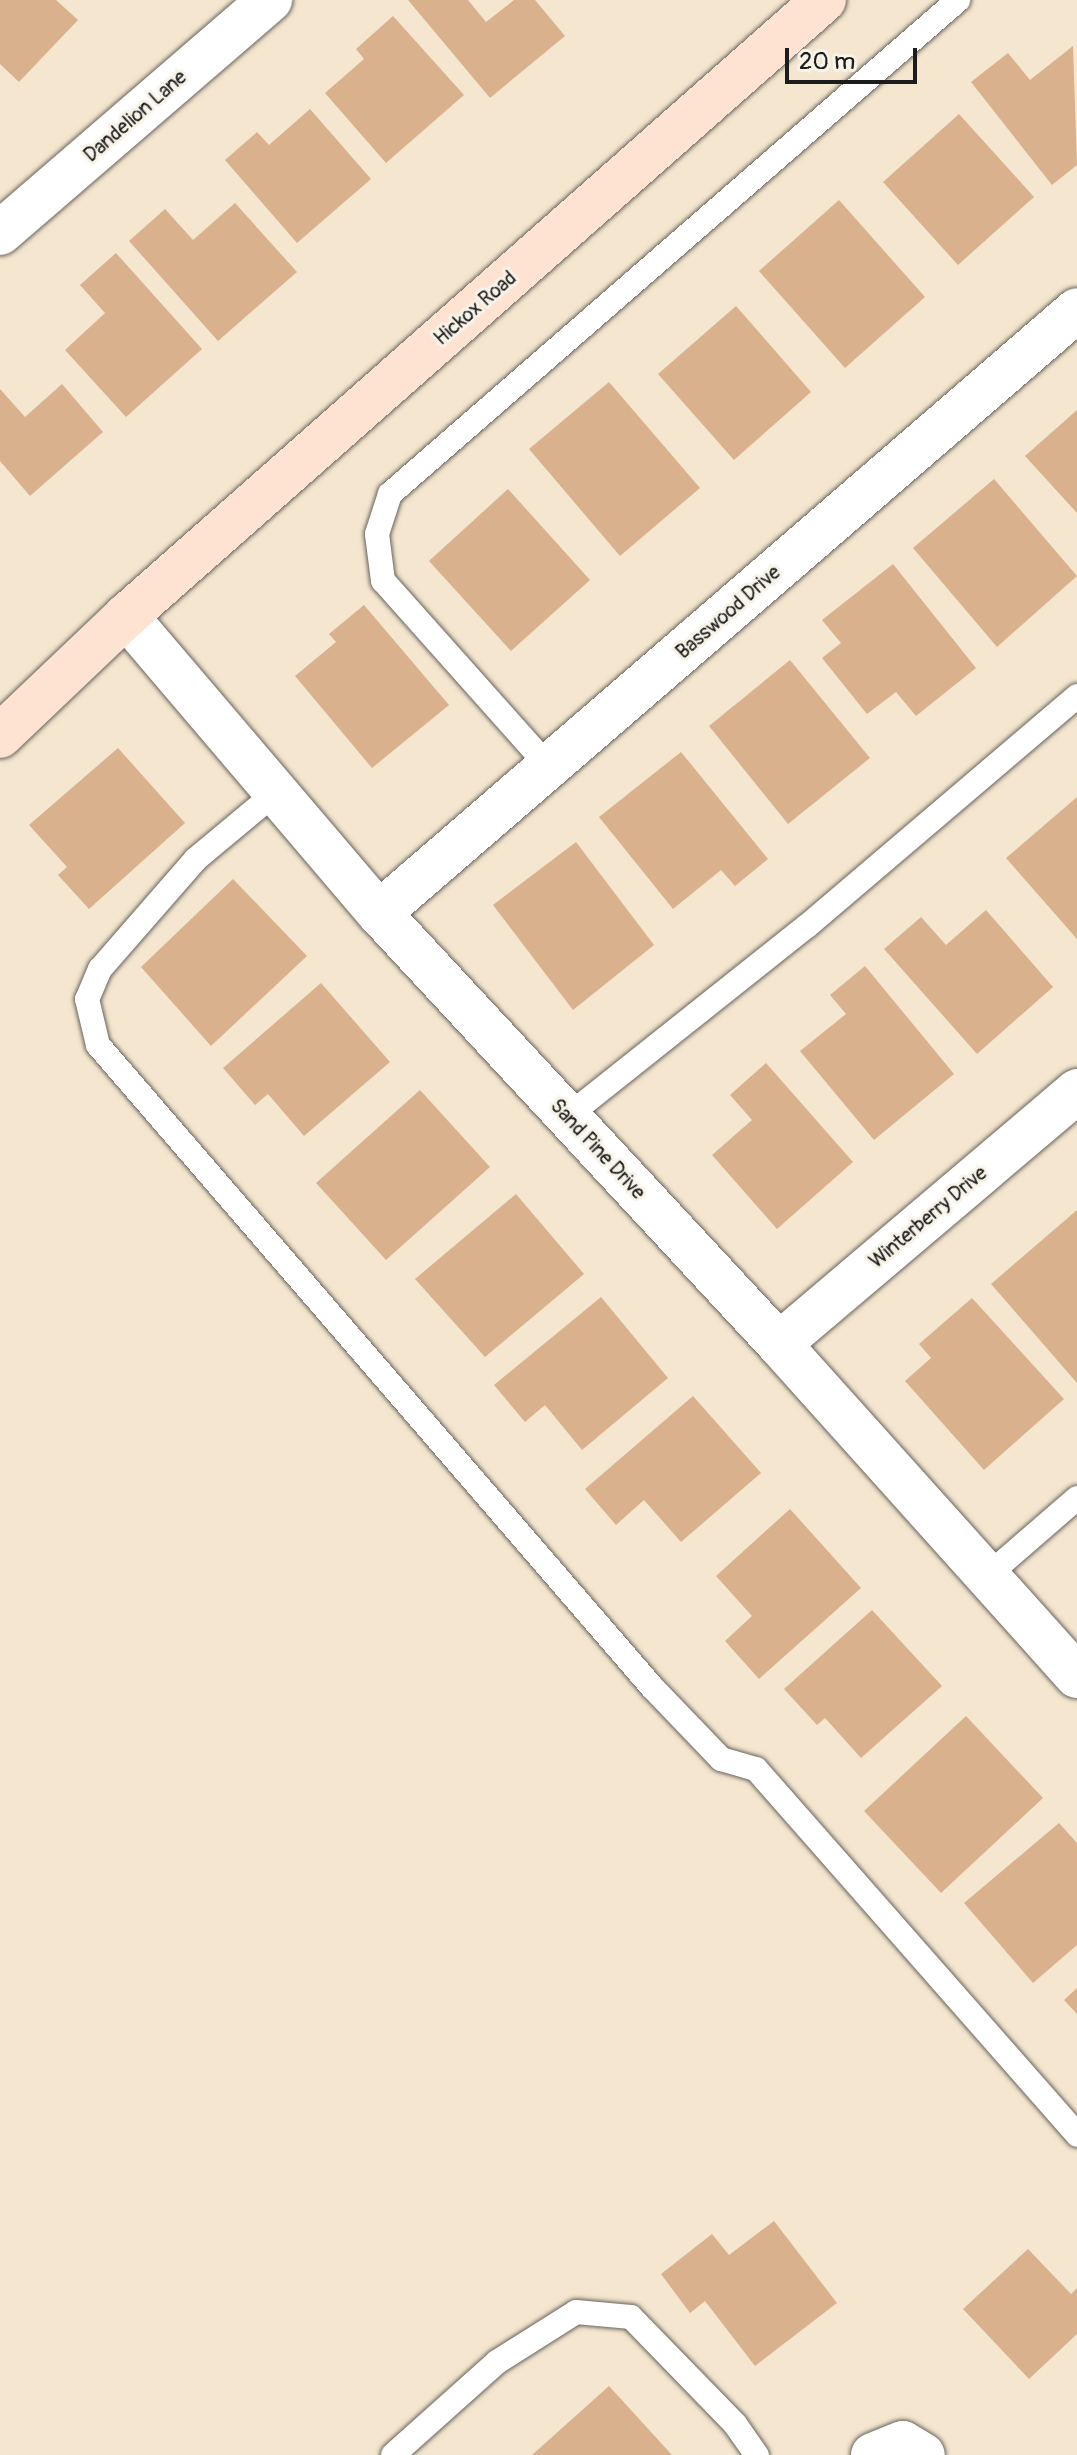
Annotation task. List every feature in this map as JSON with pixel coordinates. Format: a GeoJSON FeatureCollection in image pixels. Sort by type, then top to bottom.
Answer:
{"type":"FeatureCollection","features":[{"type":"Feature","properties":{"kind":"street","name":"Dandelion Lane"},"geometry":{"type":"LineString","coordinates":[[0,233],[270,0]]}},
{"type":"Feature","properties":{"kind":"street","name":"Hickox Road"},"geometry":{"type":"LineString","coordinates":[[0,736],[126,616],[824,0]]}},
{"type":"Feature","properties":{"kind":"street","name":"Basswood Drive"},"geometry":{"type":"LineString","coordinates":[[379,913],[1077,310]]}},
{"type":"Feature","properties":{"kind":"street","name":"Hickox Road"},"geometry":{"type":"LineString","coordinates":[[0,698],[126,616]]}},
{"type":"Feature","properties":{"kind":"street","name":"Sand Pine Drive"},"geometry":{"type":"LineString","coordinates":[[126,616],[274,794],[379,913],[779,1344],[1077,1676]]}},
{"type":"Feature","properties":{"kind":"street","name":"Winterberry Drive"},"geometry":{"type":"LineString","coordinates":[[779,1344],[1077,1091]]}},
{"type":"Feature","properties":{"kind":"lane"},"geometry":{"type":"LineString","coordinates":[[549,767],[383,581],[377,534],[390,494],[958,0]]}},
{"type":"Feature","properties":{"kind":"lane"},"geometry":{"type":"LineString","coordinates":[[568,1116],[807,926],[1077,696]]}},
{"type":"Feature","properties":{"kind":"lane"},"geometry":{"type":"LineString","coordinates":[[274,794],[196,859],[100,969],[87,999],[98,1045],[652,1687],[721,1759],[756,1769],[1077,2135]]}},
{"type":"Feature","properties":{"kind":"lane"},"geometry":{"type":"LineString","coordinates":[[987,1576],[1077,1498]]}},
{"type":"Feature","properties":{"kind":"lane"},"geometry":{"type":"LineString","coordinates":[[393,2455],[497,2362],[576,2312],[631,2317],[735,2424],[757,2455]]}},
{"type":"Feature","properties":{"kind":"building"},"geometry":{"type":"Polygon","coordinates":[[[0,0],[56,0],[78,20],[19,82],[0,64],[0,0]]]}},
{"type":"Feature","properties":{"kind":"building"},"geometry":{"type":"Polygon","coordinates":[[[408,0],[468,0],[486,22],[514,0],[535,0],[565,36],[490,98],[408,0]]]}},
{"type":"Feature","properties":{"kind":"building"},"geometry":{"type":"Polygon","coordinates":[[[393,16],[464,95],[386,163],[325,93],[364,59],[356,49],[393,16]]]}},
{"type":"Feature","properties":{"kind":"building"},"geometry":{"type":"Polygon","coordinates":[[[1073,46],[1077,165],[1052,185],[971,82],[1008,53],[1030,80],[1073,46]]]}},
{"type":"Feature","properties":{"kind":"building"},"geometry":{"type":"Polygon","coordinates":[[[310,109],[371,179],[297,243],[225,160],[257,132],[269,145],[310,109]]]}},
{"type":"Feature","properties":{"kind":"building"},"geometry":{"type":"Polygon","coordinates":[[[959,114],[1034,197],[958,265],[883,182],[959,114]]]}},
{"type":"Feature","properties":{"kind":"building"},"geometry":{"type":"Polygon","coordinates":[[[839,200],[925,297],[845,368],[759,271],[839,200]]]}},
{"type":"Feature","properties":{"kind":"building"},"geometry":{"type":"Polygon","coordinates":[[[235,203],[297,272],[218,341],[129,241],[165,209],[193,240],[235,203]]]}},
{"type":"Feature","properties":{"kind":"building"},"geometry":{"type":"Polygon","coordinates":[[[116,253],[202,349],[126,417],[65,350],[105,313],[80,285],[116,253]]]}},
{"type":"Feature","properties":{"kind":"building"},"geometry":{"type":"Polygon","coordinates":[[[736,306],[811,392],[734,460],[658,374],[736,306]]]}},
{"type":"Feature","properties":{"kind":"building"},"geometry":{"type":"Polygon","coordinates":[[[609,382],[700,488],[620,556],[529,449],[609,382]]]}},
{"type":"Feature","properties":{"kind":"building"},"geometry":{"type":"Polygon","coordinates":[[[62,384],[103,432],[30,496],[0,461],[0,389],[25,417],[62,384]]]}},
{"type":"Feature","properties":{"kind":"building"},"geometry":{"type":"Polygon","coordinates":[[[1077,410],[1077,513],[1025,456],[1077,410]]]}},
{"type":"Feature","properties":{"kind":"building"},"geometry":{"type":"Polygon","coordinates":[[[994,479],[1077,576],[997,647],[913,548],[994,479]]]}},
{"type":"Feature","properties":{"kind":"building"},"geometry":{"type":"Polygon","coordinates":[[[508,489],[590,580],[511,651],[429,561],[508,489]]]}},
{"type":"Feature","properties":{"kind":"building"},"geometry":{"type":"Polygon","coordinates":[[[893,564],[976,668],[916,716],[896,692],[867,714],[822,658],[841,643],[822,620],[893,564]]]}},
{"type":"Feature","properties":{"kind":"building"},"geometry":{"type":"Polygon","coordinates":[[[364,605],[449,705],[372,768],[295,676],[336,642],[329,634],[364,605]]]}},
{"type":"Feature","properties":{"kind":"building"},"geometry":{"type":"Polygon","coordinates":[[[790,660],[870,758],[788,824],[709,726],[790,660]]]}},
{"type":"Feature","properties":{"kind":"building"},"geometry":{"type":"Polygon","coordinates":[[[118,748],[185,823],[89,909],[58,875],[67,867],[29,825],[118,748]]]}},
{"type":"Feature","properties":{"kind":"building"},"geometry":{"type":"Polygon","coordinates":[[[681,752],[768,859],[735,886],[721,870],[673,909],[599,817],[681,752]]]}},
{"type":"Feature","properties":{"kind":"building"},"geometry":{"type":"Polygon","coordinates":[[[1077,797],[1077,939],[1006,858],[1077,797]]]}},
{"type":"Feature","properties":{"kind":"building"},"geometry":{"type":"Polygon","coordinates":[[[576,842],[654,945],[573,1010],[493,905],[576,842]]]}},
{"type":"Feature","properties":{"kind":"building"},"geometry":{"type":"Polygon","coordinates":[[[233,879],[307,956],[211,1046],[141,967],[233,879]]]}},
{"type":"Feature","properties":{"kind":"building"},"geometry":{"type":"Polygon","coordinates":[[[986,910],[1053,987],[977,1054],[884,949],[921,917],[946,945],[986,910]]]}},
{"type":"Feature","properties":{"kind":"building"},"geometry":{"type":"Polygon","coordinates":[[[865,966],[954,1074],[874,1140],[800,1051],[846,1014],[830,995],[865,966]]]}},
{"type":"Feature","properties":{"kind":"building"},"geometry":{"type":"Polygon","coordinates":[[[321,983],[390,1062],[304,1136],[268,1094],[255,1105],[223,1068],[321,983]]]}},
{"type":"Feature","properties":{"kind":"building"},"geometry":{"type":"Polygon","coordinates":[[[766,1063],[853,1162],[777,1229],[712,1155],[752,1120],[730,1095],[766,1063]]]}},
{"type":"Feature","properties":{"kind":"building"},"geometry":{"type":"Polygon","coordinates":[[[420,1090],[490,1167],[386,1260],[316,1183],[420,1090]]]}},
{"type":"Feature","properties":{"kind":"building"},"geometry":{"type":"Polygon","coordinates":[[[516,1194],[584,1274],[485,1357],[415,1279],[516,1194]]]}},
{"type":"Feature","properties":{"kind":"building"},"geometry":{"type":"Polygon","coordinates":[[[1077,1210],[1077,1383],[991,1284],[1077,1210]]]}},
{"type":"Feature","properties":{"kind":"building"},"geometry":{"type":"Polygon","coordinates":[[[601,1297],[668,1378],[582,1450],[545,1405],[525,1422],[494,1385],[601,1297]]]}},
{"type":"Feature","properties":{"kind":"building"},"geometry":{"type":"Polygon","coordinates":[[[972,1298],[1064,1399],[984,1470],[905,1381],[931,1358],[919,1344],[972,1298]]]}},
{"type":"Feature","properties":{"kind":"building"},"geometry":{"type":"Polygon","coordinates":[[[693,1396],[761,1473],[681,1542],[644,1500],[616,1525],[585,1489],[693,1396]]]}},
{"type":"Feature","properties":{"kind":"building"},"geometry":{"type":"Polygon","coordinates":[[[790,1509],[861,1588],[759,1679],[725,1641],[752,1616],[716,1576],[790,1509]]]}},
{"type":"Feature","properties":{"kind":"building"},"geometry":{"type":"Polygon","coordinates":[[[872,1610],[942,1686],[861,1758],[825,1718],[817,1725],[784,1689],[872,1610]]]}},
{"type":"Feature","properties":{"kind":"building"},"geometry":{"type":"Polygon","coordinates":[[[966,1716],[1043,1798],[941,1893],[864,1811],[966,1716]]]}},
{"type":"Feature","properties":{"kind":"building"},"geometry":{"type":"Polygon","coordinates":[[[1059,1823],[1077,1843],[1077,1945],[1033,1983],[964,1903],[1059,1823]]]}},
{"type":"Feature","properties":{"kind":"building"},"geometry":{"type":"Polygon","coordinates":[[[1077,1988],[1077,2014],[1064,2000],[1077,1988]]]}},
{"type":"Feature","properties":{"kind":"building"},"geometry":{"type":"Polygon","coordinates":[[[774,2221],[837,2303],[755,2366],[705,2301],[690,2313],[661,2274],[712,2234],[729,2255],[774,2221]]]}},
{"type":"Feature","properties":{"kind":"building"},"geometry":{"type":"Polygon","coordinates":[[[1028,2249],[1071,2294],[1077,2288],[1077,2334],[1029,2379],[963,2309],[1028,2249]]]}},
{"type":"Feature","properties":{"kind":"building"},"geometry":{"type":"Polygon","coordinates":[[[609,2386],[672,2455],[532,2455],[609,2386]]]}}]}
